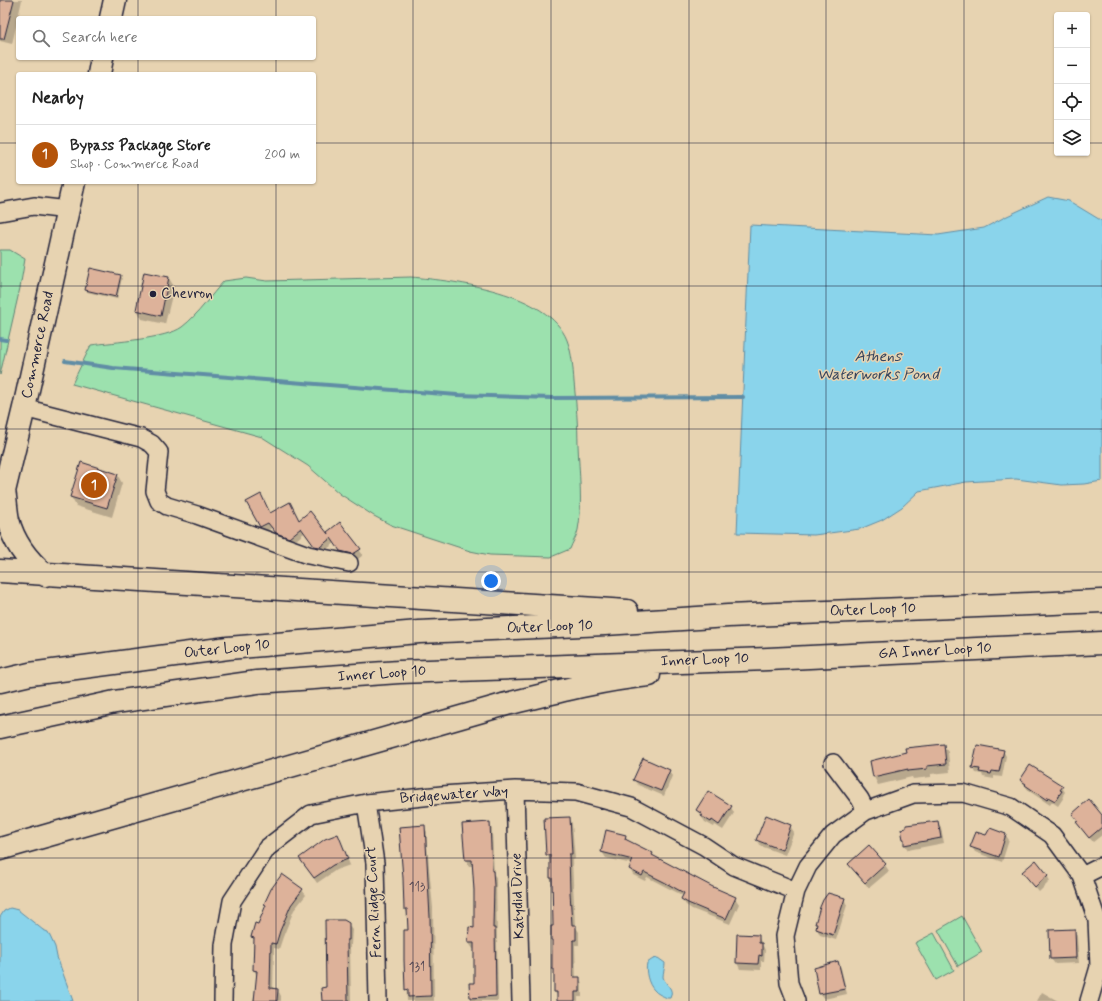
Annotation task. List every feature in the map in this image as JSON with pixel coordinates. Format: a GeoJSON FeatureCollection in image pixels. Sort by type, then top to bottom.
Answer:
{"type":"FeatureCollection","features":[{"type":"Feature","properties":{"kind":"highway"},"geometry":{"type":"LineString","coordinates":[[111,16],[115,0]]}},
{"type":"Feature","properties":{"kind":"highway"},"geometry":{"type":"LineString","coordinates":[[98,72],[102,60]]}},
{"type":"Feature","properties":{"kind":"highway","name":"Commerce Road"},"geometry":{"type":"LineString","coordinates":[[2,500],[74,184]]}},
{"type":"Feature","properties":{"kind":"highway"},"geometry":{"type":"LineString","coordinates":[[2,500],[16,539],[30,562],[45,575]]}},
{"type":"Feature","properties":{"kind":"highway"},"geometry":{"type":"LineString","coordinates":[[0,571],[608,610],[728,616]]}},
{"type":"Feature","properties":{"kind":"highway","name":"Outer Loop 10"},"geometry":{"type":"LineString","coordinates":[[0,681],[30,674],[228,648],[411,632],[605,624],[728,616],[1102,601]]}},
{"type":"Feature","properties":{"kind":"highway","name":"GA Inner Loop 10"},"geometry":{"type":"LineString","coordinates":[[768,659],[1102,643]]}},
{"type":"Feature","properties":{"kind":"highway"},"geometry":{"type":"LineString","coordinates":[[0,848],[503,704],[578,686],[615,679],[672,673],[768,659]]}},
{"type":"Feature","properties":{"kind":"highway","name":"Inner Loop 10"},"geometry":{"type":"LineString","coordinates":[[8,725],[116,702],[257,682],[399,672],[768,659]]}},
{"type":"Feature","properties":{"kind":"street"},"geometry":{"type":"LineString","coordinates":[[0,212],[34,206],[68,210]]}},
{"type":"Feature","properties":{"kind":"street"},"geometry":{"type":"LineString","coordinates":[[24,408],[141,438],[152,444],[160,452],[156,496],[158,501],[167,506],[197,514],[308,555],[349,562]]}},
{"type":"Feature","properties":{"kind":"street"},"geometry":{"type":"LineString","coordinates":[[833,763],[860,799],[866,811]]}},
{"type":"Feature","properties":{"kind":"street","name":"Bridgewater Way"},"geometry":{"type":"LineString","coordinates":[[224,1001],[224,945],[232,901],[267,848],[311,814],[366,803],[442,795],[515,790],[576,792],[631,807],[704,846],[734,866],[796,891]]}},
{"type":"Feature","properties":{"kind":"street","name":"Katydid Drive"},"geometry":{"type":"LineString","coordinates":[[515,790],[521,1001]]}},
{"type":"Feature","properties":{"kind":"street"},"geometry":{"type":"LineString","coordinates":[[796,1001],[789,983],[786,936],[796,891],[808,866],[834,835],[866,811],[913,794],[963,793],[1011,807],[1052,836],[1082,876],[1097,920],[1099,967],[1089,1001]]}},
{"type":"Feature","properties":{"kind":"street","name":"Fern Ridge Court"},"geometry":{"type":"LineString","coordinates":[[366,803],[375,863],[378,1001]]}},
{"type":"Feature","properties":{"kind":"street"},"geometry":{"type":"LineString","coordinates":[[1082,876],[1102,866]]}},
{"type":"Feature","properties":{"kind":"green space"},"geometry":{"type":"Polygon","coordinates":[[[0,250],[10,250],[25,259],[20,288],[0,375],[0,250]]]}},
{"type":"Feature","properties":{"kind":"green space"},"geometry":{"type":"Polygon","coordinates":[[[411,277],[475,286],[499,292],[521,300],[541,310],[557,324],[567,340],[572,361],[578,429],[580,499],[577,535],[570,549],[551,557],[490,555],[470,551],[391,525],[340,494],[308,466],[262,437],[72,384],[91,345],[152,337],[174,331],[182,327],[199,311],[224,281],[246,278],[267,281],[411,277]]]}},
{"type":"Feature","properties":{"kind":"green space"},"geometry":{"type":"Polygon","coordinates":[[[962,916],[982,952],[958,966],[938,930],[962,916]]]}},
{"type":"Feature","properties":{"kind":"green space"},"geometry":{"type":"Polygon","coordinates":[[[934,933],[954,970],[936,980],[915,943],[934,933]]]}},
{"type":"Feature","properties":{"kind":"water","name":"Athens Waterworks Pond"},"geometry":{"type":"Polygon","coordinates":[[[1048,197],[1069,201],[1102,221],[1102,481],[1062,485],[1016,479],[966,482],[919,491],[902,507],[882,520],[860,529],[814,535],[737,533],[750,225],[938,235],[984,228],[1048,197]]]}},
{"type":"Feature","properties":{"kind":"water"},"geometry":{"type":"Polygon","coordinates":[[[10,908],[18,910],[43,930],[48,932],[55,947],[57,957],[73,1001],[0,1001],[0,917],[4,911],[10,908]]]}},
{"type":"Feature","properties":{"kind":"water"},"geometry":{"type":"Polygon","coordinates":[[[658,958],[665,963],[663,977],[671,989],[670,998],[660,995],[650,984],[646,970],[647,963],[658,958]]]}},
{"type":"Feature","properties":{"kind":"building"},"geometry":{"type":"Polygon","coordinates":[[[0,0],[14,0],[4,39],[0,39],[0,0]]]}},
{"type":"Feature","properties":{"kind":"building","name":"Chevron"},"geometry":{"type":"Polygon","coordinates":[[[90,268],[121,275],[116,297],[85,290],[90,268]]]}},
{"type":"Feature","properties":{"kind":"building","name":"Chevron"},"geometry":{"type":"Polygon","coordinates":[[[144,272],[169,277],[161,316],[136,310],[144,272]]]}},
{"type":"Feature","properties":{"kind":"building"},"geometry":{"type":"Polygon","coordinates":[[[81,462],[118,474],[107,508],[70,497],[81,462]]]}},
{"type":"Feature","properties":{"kind":"building"},"geometry":{"type":"Polygon","coordinates":[[[261,494],[270,513],[290,502],[299,520],[310,511],[328,534],[327,532],[340,522],[361,549],[353,554],[340,551],[331,538],[320,547],[314,546],[301,528],[289,538],[276,533],[268,523],[260,527],[246,502],[261,494]]]}},
{"type":"Feature","properties":{"kind":"building"},"geometry":{"type":"Polygon","coordinates":[[[944,744],[946,764],[927,766],[927,769],[908,771],[908,769],[873,777],[870,761],[906,752],[905,748],[944,744]]]}},
{"type":"Feature","properties":{"kind":"building"},"geometry":{"type":"Polygon","coordinates":[[[977,745],[1004,750],[999,772],[992,771],[991,774],[979,772],[980,769],[972,768],[977,745]]]}},
{"type":"Feature","properties":{"kind":"building"},"geometry":{"type":"Polygon","coordinates":[[[643,758],[670,770],[661,791],[633,780],[643,758]]]}},
{"type":"Feature","properties":{"kind":"building"},"geometry":{"type":"Polygon","coordinates":[[[1030,765],[1063,786],[1060,790],[1062,791],[1055,801],[1048,797],[1047,800],[1020,780],[1030,765]]]}},
{"type":"Feature","properties":{"kind":"building"},"geometry":{"type":"Polygon","coordinates":[[[708,791],[732,806],[719,825],[712,820],[711,822],[701,816],[702,814],[696,810],[708,791]]]}},
{"type":"Feature","properties":{"kind":"building"},"geometry":{"type":"Polygon","coordinates":[[[1089,799],[1102,815],[1102,827],[1089,838],[1076,822],[1078,821],[1072,814],[1089,799]]]}},
{"type":"Feature","properties":{"kind":"building"},"geometry":{"type":"Polygon","coordinates":[[[766,815],[791,825],[782,850],[756,840],[766,815]]]}},
{"type":"Feature","properties":{"kind":"building"},"geometry":{"type":"Polygon","coordinates":[[[570,817],[572,854],[569,854],[570,892],[572,925],[576,925],[576,940],[573,940],[573,977],[580,977],[580,992],[575,992],[575,1001],[557,1001],[557,992],[554,992],[554,969],[552,969],[552,878],[550,878],[550,855],[546,855],[544,818],[570,817]]]}},
{"type":"Feature","properties":{"kind":"building"},"geometry":{"type":"Polygon","coordinates":[[[938,821],[941,838],[904,845],[901,829],[906,828],[906,825],[938,821]]]}},
{"type":"Feature","properties":{"kind":"building"},"geometry":{"type":"Polygon","coordinates":[[[490,822],[494,885],[493,928],[495,928],[496,996],[470,998],[469,983],[474,983],[474,943],[468,943],[469,927],[474,928],[474,890],[472,860],[465,860],[462,824],[490,822]]]}},
{"type":"Feature","properties":{"kind":"building"},"geometry":{"type":"Polygon","coordinates":[[[425,825],[430,917],[431,996],[408,997],[408,989],[405,990],[404,960],[404,930],[408,930],[407,909],[404,909],[399,827],[425,825]]]}},
{"type":"Feature","properties":{"kind":"building"},"geometry":{"type":"Polygon","coordinates":[[[990,828],[1006,834],[999,857],[970,847],[976,832],[986,835],[990,828]]]}},
{"type":"Feature","properties":{"kind":"building"},"geometry":{"type":"Polygon","coordinates":[[[606,830],[626,835],[625,839],[653,853],[652,855],[713,887],[736,897],[726,919],[681,899],[684,893],[664,882],[644,872],[642,876],[629,869],[633,860],[601,852],[606,830]]]}},
{"type":"Feature","properties":{"kind":"building"},"geometry":{"type":"Polygon","coordinates":[[[338,834],[348,859],[333,865],[314,878],[299,858],[325,839],[338,834]]]}},
{"type":"Feature","properties":{"kind":"building"},"geometry":{"type":"Polygon","coordinates":[[[869,845],[886,864],[865,883],[848,864],[869,845]]]}},
{"type":"Feature","properties":{"kind":"building"},"geometry":{"type":"Polygon","coordinates":[[[1036,860],[1048,875],[1035,887],[1022,872],[1036,860]]]}},
{"type":"Feature","properties":{"kind":"building"},"geometry":{"type":"Polygon","coordinates":[[[282,874],[303,889],[291,905],[276,944],[271,943],[270,988],[278,989],[277,1001],[254,1001],[257,971],[253,970],[254,938],[251,937],[255,923],[258,924],[266,905],[264,904],[271,889],[282,874]]]}},
{"type":"Feature","properties":{"kind":"building"},"geometry":{"type":"Polygon","coordinates":[[[828,893],[845,898],[833,935],[816,929],[817,924],[815,924],[820,907],[828,893]]]}},
{"type":"Feature","properties":{"kind":"building"},"geometry":{"type":"Polygon","coordinates":[[[325,920],[344,920],[349,923],[349,940],[347,940],[348,1001],[322,1001],[321,988],[326,987],[325,920]]]}},
{"type":"Feature","properties":{"kind":"building"},"geometry":{"type":"Polygon","coordinates":[[[1075,929],[1076,958],[1050,959],[1049,930],[1075,929]]]}},
{"type":"Feature","properties":{"kind":"building"},"geometry":{"type":"Polygon","coordinates":[[[737,934],[759,935],[759,943],[762,943],[762,956],[759,955],[758,964],[736,963],[737,934]]]}},
{"type":"Feature","properties":{"kind":"building"},"geometry":{"type":"Polygon","coordinates":[[[838,961],[845,989],[819,994],[814,968],[838,961]]]}},
{"type":"Feature","properties":{"kind":"waterway"},"geometry":{"type":"LineString","coordinates":[[0,339],[6,340]]}},
{"type":"Feature","properties":{"kind":"waterway"},"geometry":{"type":"LineString","coordinates":[[65,361],[113,368],[457,395],[552,398],[743,397]]}},
{"type":"Feature","properties":{"kind":"place","name":"Chevron"},"geometry":{"type":"Point","coordinates":[153,294]}},
{"type":"Feature","properties":{"kind":"place","name":"Bypass Package Store"},"geometry":{"type":"Point","coordinates":[94,485]}}]}
